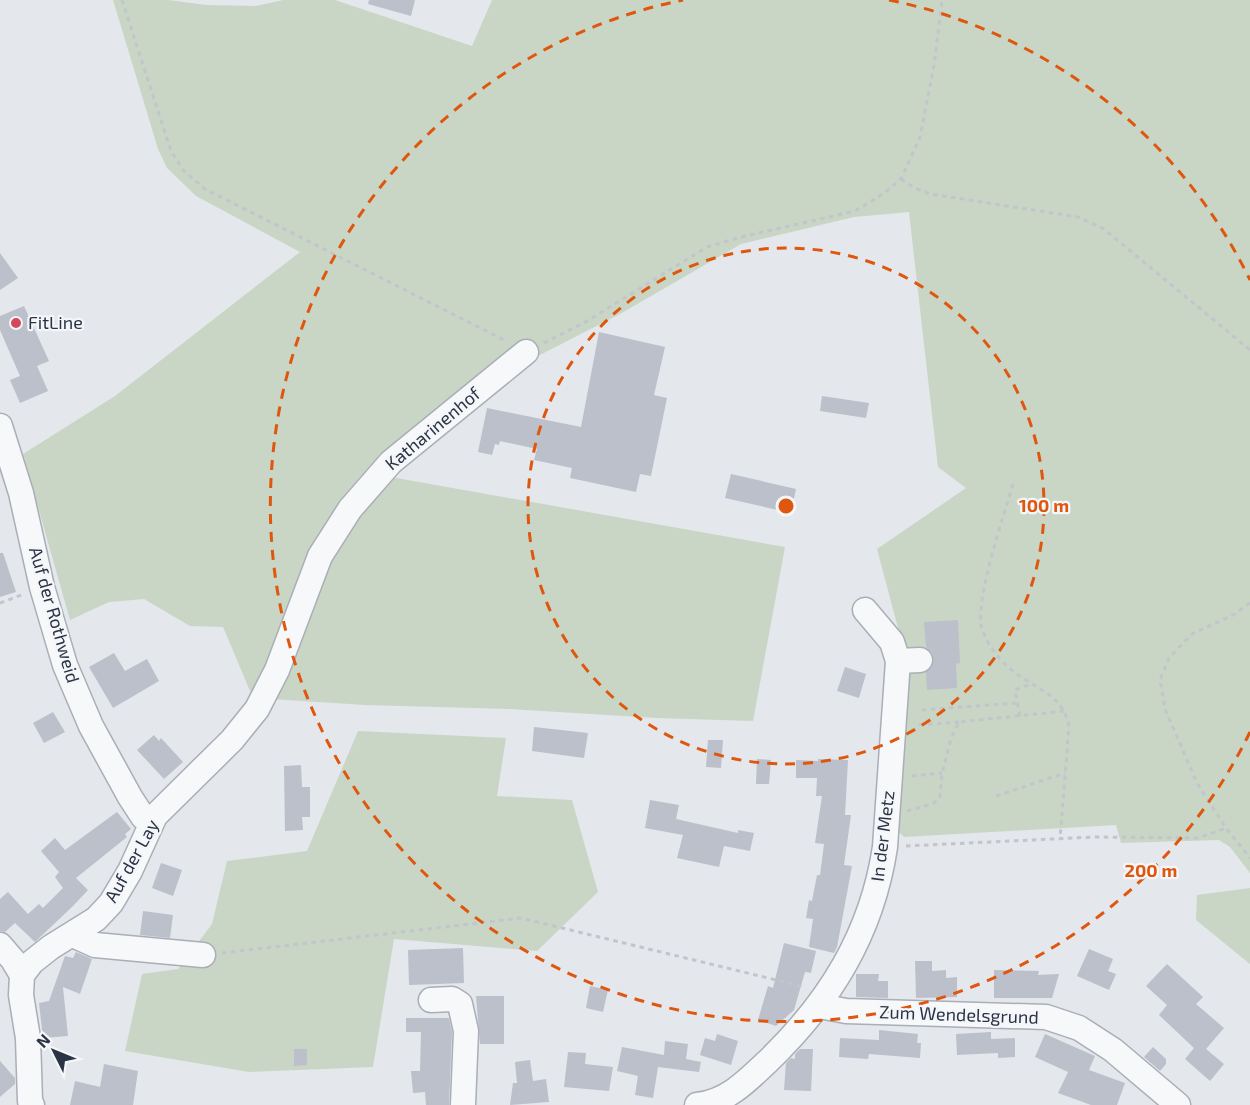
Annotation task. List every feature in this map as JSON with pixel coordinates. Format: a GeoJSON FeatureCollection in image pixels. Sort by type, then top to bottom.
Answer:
{"type":"FeatureCollection","features":[{"type":"Feature","properties":{"kind":"street","name":"Katharinenhof"},"geometry":{"type":"LineString","coordinates":[[257,709],[277,670],[320,556],[350,509],[391,462],[526,352]]}},
{"type":"Feature","properties":{"kind":"street","name":"Auf der Rothweid"},"geometry":{"type":"LineString","coordinates":[[0,426],[21,493],[42,587],[65,665],[91,726],[124,787],[143,818],[151,823]]}},
{"type":"Feature","properties":{"kind":"street","name":"In der Metz"},"geometry":{"type":"LineString","coordinates":[[697,1105],[727,1096],[745,1083],[782,1048],[823,1001],[861,933],[873,902],[882,870],[909,661],[865,610]]}},
{"type":"Feature","properties":{"kind":"street","name":"Auf der Lay"},"geometry":{"type":"LineString","coordinates":[[22,975],[32,962],[51,947],[96,920],[111,903],[130,871],[151,823],[165,805],[232,740],[257,709]]}},
{"type":"Feature","properties":{"kind":"street"},"geometry":{"type":"LineString","coordinates":[[73,934],[95,945],[203,955]]}},
{"type":"Feature","properties":{"kind":"street"},"geometry":{"type":"LineString","coordinates":[[0,945],[22,975],[21,995],[28,1038],[32,1105]]}},
{"type":"Feature","properties":{"kind":"street"},"geometry":{"type":"LineString","coordinates":[[431,1000],[452,999],[460,1004],[466,1031],[463,1105]]}},
{"type":"Feature","properties":{"kind":"street","name":"Zum Wendelsgrund"},"geometry":{"type":"LineString","coordinates":[[823,1001],[846,1011],[1046,1017],[1079,1028],[1113,1050],[1178,1105]]}},
{"type":"Feature","properties":{"kind":"path"},"geometry":{"type":"LineString","coordinates":[[122,0],[171,151],[184,171],[205,189],[526,352],[587,321],[707,247],[855,211],[902,179],[920,137],[934,66],[942,0]]}},
{"type":"Feature","properties":{"kind":"path"},"geometry":{"type":"LineString","coordinates":[[902,179],[913,188],[930,194],[1078,217],[1104,229],[1250,350]]}},
{"type":"Feature","properties":{"kind":"path"},"geometry":{"type":"LineString","coordinates":[[1013,484],[989,567],[980,610],[982,628],[996,654],[1013,672],[1054,698],[1065,711],[1069,726],[1060,839]]}},
{"type":"Feature","properties":{"kind":"path"},"geometry":{"type":"LineString","coordinates":[[1250,603],[1235,614],[1192,634],[1169,658],[1160,680],[1165,709],[1193,772],[1226,828],[1250,858]]}},
{"type":"Feature","properties":{"kind":"path"},"geometry":{"type":"LineString","coordinates":[[1020,716],[1015,690],[1031,684]]}},
{"type":"Feature","properties":{"kind":"path"},"geometry":{"type":"LineString","coordinates":[[922,710],[1017,703]]}},
{"type":"Feature","properties":{"kind":"path"},"geometry":{"type":"LineString","coordinates":[[920,725],[1065,711]]}},
{"type":"Feature","properties":{"kind":"path"},"geometry":{"type":"LineString","coordinates":[[888,815],[933,804],[939,797],[942,773],[951,739],[959,722]]}},
{"type":"Feature","properties":{"kind":"path"},"geometry":{"type":"LineString","coordinates":[[912,776],[942,773]]}},
{"type":"Feature","properties":{"kind":"path"},"geometry":{"type":"LineString","coordinates":[[996,796],[1065,773]]}},
{"type":"Feature","properties":{"kind":"path"},"geometry":{"type":"LineString","coordinates":[[885,847],[1060,839],[1198,838],[1226,828]]}},
{"type":"Feature","properties":{"kind":"path"},"geometry":{"type":"LineString","coordinates":[[203,955],[521,918],[797,984],[823,1001]]}},
{"type":"Feature","properties":{"kind":"green space"},"geometry":{"type":"Polygon","coordinates":[[[113,0],[168,0],[207,5],[256,6],[283,0],[335,0],[472,46],[492,0],[1250,0],[1250,873],[1230,847],[1219,840],[1121,843],[1116,825],[904,837],[894,827],[906,658],[877,549],[966,488],[938,467],[909,212],[854,217],[741,244],[620,314],[532,359],[391,477],[785,547],[753,721],[510,709],[365,705],[253,698],[223,627],[190,626],[144,599],[109,602],[70,620],[23,454],[115,396],[300,252],[196,196],[167,168],[158,149],[113,0]]]}},
{"type":"Feature","properties":{"kind":"green space"},"geometry":{"type":"Polygon","coordinates":[[[358,731],[506,738],[497,796],[572,800],[598,892],[537,951],[394,939],[373,1067],[249,1072],[125,1051],[142,974],[178,969],[212,924],[227,861],[307,851],[358,731]]]}},
{"type":"Feature","properties":{"kind":"green space"},"geometry":{"type":"Polygon","coordinates":[[[1250,888],[1250,964],[1196,920],[1197,895],[1250,888]]]}},
{"type":"Feature","properties":{"kind":"building"},"geometry":{"type":"Polygon","coordinates":[[[369,0],[415,0],[411,16],[368,4],[369,0]]]}},
{"type":"Feature","properties":{"kind":"building"},"geometry":{"type":"Polygon","coordinates":[[[0,253],[18,278],[0,290],[0,253]]]}},
{"type":"Feature","properties":{"kind":"building"},"geometry":{"type":"Polygon","coordinates":[[[24,306],[49,361],[37,366],[48,391],[20,403],[10,380],[20,376],[0,330],[0,316],[24,306]]]}},
{"type":"Feature","properties":{"kind":"building"},"geometry":{"type":"Polygon","coordinates":[[[599,332],[665,347],[654,395],[667,398],[651,476],[640,474],[636,492],[570,478],[572,468],[534,460],[537,449],[500,441],[499,445],[495,444],[492,455],[478,452],[487,408],[581,427],[599,332]]]}},
{"type":"Feature","properties":{"kind":"building"},"geometry":{"type":"Polygon","coordinates":[[[822,396],[869,403],[866,418],[820,411],[822,396]]]}},
{"type":"Feature","properties":{"kind":"building"},"geometry":{"type":"Polygon","coordinates":[[[731,474],[796,489],[791,513],[725,498],[731,474]]]}},
{"type":"Feature","properties":{"kind":"building"},"geometry":{"type":"Polygon","coordinates":[[[0,553],[3,553],[16,592],[0,597],[0,553]]]}},
{"type":"Feature","properties":{"kind":"building"},"geometry":{"type":"Polygon","coordinates":[[[958,620],[960,663],[956,664],[957,688],[927,690],[926,672],[932,667],[934,660],[932,652],[926,647],[924,622],[958,620]]]}},
{"type":"Feature","properties":{"kind":"building"},"geometry":{"type":"Polygon","coordinates":[[[114,653],[125,671],[147,659],[159,681],[113,708],[89,667],[114,653]]]}},
{"type":"Feature","properties":{"kind":"building"},"geometry":{"type":"Polygon","coordinates":[[[845,667],[866,674],[859,698],[837,691],[845,667]]]}},
{"type":"Feature","properties":{"kind":"building"},"geometry":{"type":"Polygon","coordinates":[[[53,712],[65,732],[44,743],[33,723],[53,712]]]}},
{"type":"Feature","properties":{"kind":"building"},"geometry":{"type":"Polygon","coordinates":[[[534,727],[588,733],[584,758],[532,751],[534,727]]]}},
{"type":"Feature","properties":{"kind":"building"},"geometry":{"type":"Polygon","coordinates":[[[154,735],[159,741],[161,738],[183,762],[164,779],[137,750],[154,735]]]}},
{"type":"Feature","properties":{"kind":"building"},"geometry":{"type":"Polygon","coordinates":[[[708,740],[723,740],[721,768],[706,767],[708,740]]]}},
{"type":"Feature","properties":{"kind":"building"},"geometry":{"type":"Polygon","coordinates":[[[757,759],[771,760],[769,784],[756,784],[757,759]]]}},
{"type":"Feature","properties":{"kind":"building"},"geometry":{"type":"Polygon","coordinates":[[[818,759],[848,760],[845,815],[851,815],[844,865],[852,866],[834,953],[809,947],[813,919],[806,918],[817,875],[820,875],[824,844],[815,843],[822,796],[816,796],[817,778],[796,778],[796,760],[818,761],[818,759]]]}},
{"type":"Feature","properties":{"kind":"building"},"geometry":{"type":"Polygon","coordinates":[[[301,765],[302,787],[310,787],[310,817],[302,817],[303,830],[285,831],[284,766],[301,765]]]}},
{"type":"Feature","properties":{"kind":"building"},"geometry":{"type":"Polygon","coordinates":[[[650,800],[679,805],[676,819],[738,833],[738,830],[754,833],[750,851],[724,846],[719,867],[677,858],[683,835],[645,828],[650,800]]]}},
{"type":"Feature","properties":{"kind":"building"},"geometry":{"type":"Polygon","coordinates":[[[117,812],[131,829],[125,834],[127,837],[76,878],[88,890],[73,906],[35,942],[15,923],[5,932],[0,931],[0,899],[8,892],[28,914],[39,904],[43,908],[63,888],[55,877],[59,872],[41,851],[55,838],[65,850],[117,812]]]}},
{"type":"Feature","properties":{"kind":"building"},"geometry":{"type":"Polygon","coordinates":[[[161,863],[182,870],[173,896],[152,888],[161,863]]]}},
{"type":"Feature","properties":{"kind":"building"},"geometry":{"type":"Polygon","coordinates":[[[143,911],[173,915],[170,938],[140,935],[143,911]]]}},
{"type":"Feature","properties":{"kind":"building"},"geometry":{"type":"Polygon","coordinates":[[[784,943],[816,951],[811,973],[805,972],[794,1010],[776,1026],[758,1020],[768,986],[773,988],[784,943]]]}},
{"type":"Feature","properties":{"kind":"building"},"geometry":{"type":"Polygon","coordinates":[[[463,948],[464,983],[409,985],[408,950],[463,948]]]}},
{"type":"Feature","properties":{"kind":"building"},"geometry":{"type":"Polygon","coordinates":[[[1089,949],[1113,959],[1108,971],[1116,974],[1109,990],[1077,976],[1089,949]]]}},
{"type":"Feature","properties":{"kind":"building"},"geometry":{"type":"Polygon","coordinates":[[[76,952],[92,959],[80,994],[63,987],[68,1036],[43,1038],[39,1003],[49,1001],[65,956],[73,958],[76,952]]]}},
{"type":"Feature","properties":{"kind":"building"},"geometry":{"type":"Polygon","coordinates":[[[915,961],[932,961],[932,971],[946,970],[946,978],[957,977],[957,997],[916,998],[915,961]]]}},
{"type":"Feature","properties":{"kind":"building"},"geometry":{"type":"Polygon","coordinates":[[[1167,964],[1203,997],[1196,1004],[1224,1028],[1206,1049],[1224,1064],[1210,1081],[1185,1059],[1194,1048],[1159,1015],[1167,1005],[1146,986],[1167,964]]]}},
{"type":"Feature","properties":{"kind":"building"},"geometry":{"type":"Polygon","coordinates":[[[994,970],[1039,971],[1038,975],[1059,974],[1052,998],[994,998],[994,970]]]}},
{"type":"Feature","properties":{"kind":"building"},"geometry":{"type":"Polygon","coordinates":[[[856,974],[879,974],[878,981],[888,981],[888,998],[856,997],[856,974]]]}},
{"type":"Feature","properties":{"kind":"building"},"geometry":{"type":"Polygon","coordinates":[[[590,986],[608,990],[603,1012],[586,1008],[590,986]]]}},
{"type":"Feature","properties":{"kind":"building"},"geometry":{"type":"Polygon","coordinates":[[[476,996],[504,996],[504,1044],[480,1044],[476,996]]]}},
{"type":"Feature","properties":{"kind":"building"},"geometry":{"type":"Polygon","coordinates":[[[406,1018],[449,1018],[452,1032],[449,1105],[426,1105],[425,1092],[413,1093],[411,1071],[420,1071],[421,1032],[406,1032],[406,1018]]]}},
{"type":"Feature","properties":{"kind":"building"},"geometry":{"type":"Polygon","coordinates":[[[879,1030],[918,1034],[917,1043],[921,1043],[920,1058],[869,1054],[868,1059],[839,1057],[840,1038],[879,1040],[879,1030]]]}},
{"type":"Feature","properties":{"kind":"building"},"geometry":{"type":"Polygon","coordinates":[[[991,1032],[991,1039],[1015,1038],[1015,1057],[998,1058],[998,1053],[957,1055],[956,1034],[991,1032]]]}},
{"type":"Feature","properties":{"kind":"building"},"geometry":{"type":"Polygon","coordinates":[[[717,1034],[738,1041],[731,1065],[700,1055],[705,1038],[715,1041],[717,1034]]]}},
{"type":"Feature","properties":{"kind":"building"},"geometry":{"type":"Polygon","coordinates":[[[1045,1034],[1095,1056],[1089,1070],[1125,1083],[1117,1105],[1091,1105],[1058,1093],[1068,1072],[1035,1057],[1045,1034]]]}},
{"type":"Feature","properties":{"kind":"building"},"geometry":{"type":"Polygon","coordinates":[[[665,1041],[688,1044],[686,1059],[701,1062],[699,1072],[658,1067],[653,1098],[635,1095],[638,1076],[617,1071],[622,1047],[664,1055],[665,1041]]]}},
{"type":"Feature","properties":{"kind":"building"},"geometry":{"type":"Polygon","coordinates":[[[1153,1047],[1166,1059],[1166,1064],[1160,1071],[1144,1057],[1153,1047]]]}},
{"type":"Feature","properties":{"kind":"building"},"geometry":{"type":"Polygon","coordinates":[[[294,1049],[307,1049],[307,1065],[294,1066],[294,1049]]]}},
{"type":"Feature","properties":{"kind":"building"},"geometry":{"type":"Polygon","coordinates":[[[800,1049],[813,1049],[811,1091],[784,1090],[786,1063],[791,1058],[795,1059],[795,1054],[800,1049]]]}},
{"type":"Feature","properties":{"kind":"building"},"geometry":{"type":"Polygon","coordinates":[[[568,1052],[586,1053],[585,1064],[613,1067],[609,1091],[564,1087],[568,1052]]]}},
{"type":"Feature","properties":{"kind":"building"},"geometry":{"type":"Polygon","coordinates":[[[530,1060],[533,1081],[546,1079],[549,1102],[510,1105],[513,1083],[517,1083],[515,1062],[530,1060]]]}},
{"type":"Feature","properties":{"kind":"building"},"geometry":{"type":"Polygon","coordinates":[[[0,1061],[15,1078],[15,1084],[0,1097],[0,1061]]]}},
{"type":"Feature","properties":{"kind":"building"},"geometry":{"type":"Polygon","coordinates":[[[104,1064],[138,1071],[133,1105],[70,1105],[75,1081],[100,1087],[104,1064]]]}},
{"type":"Feature","properties":{"kind":"place","name":"FitLine"},"geometry":{"type":"Point","coordinates":[16,323]}}]}
